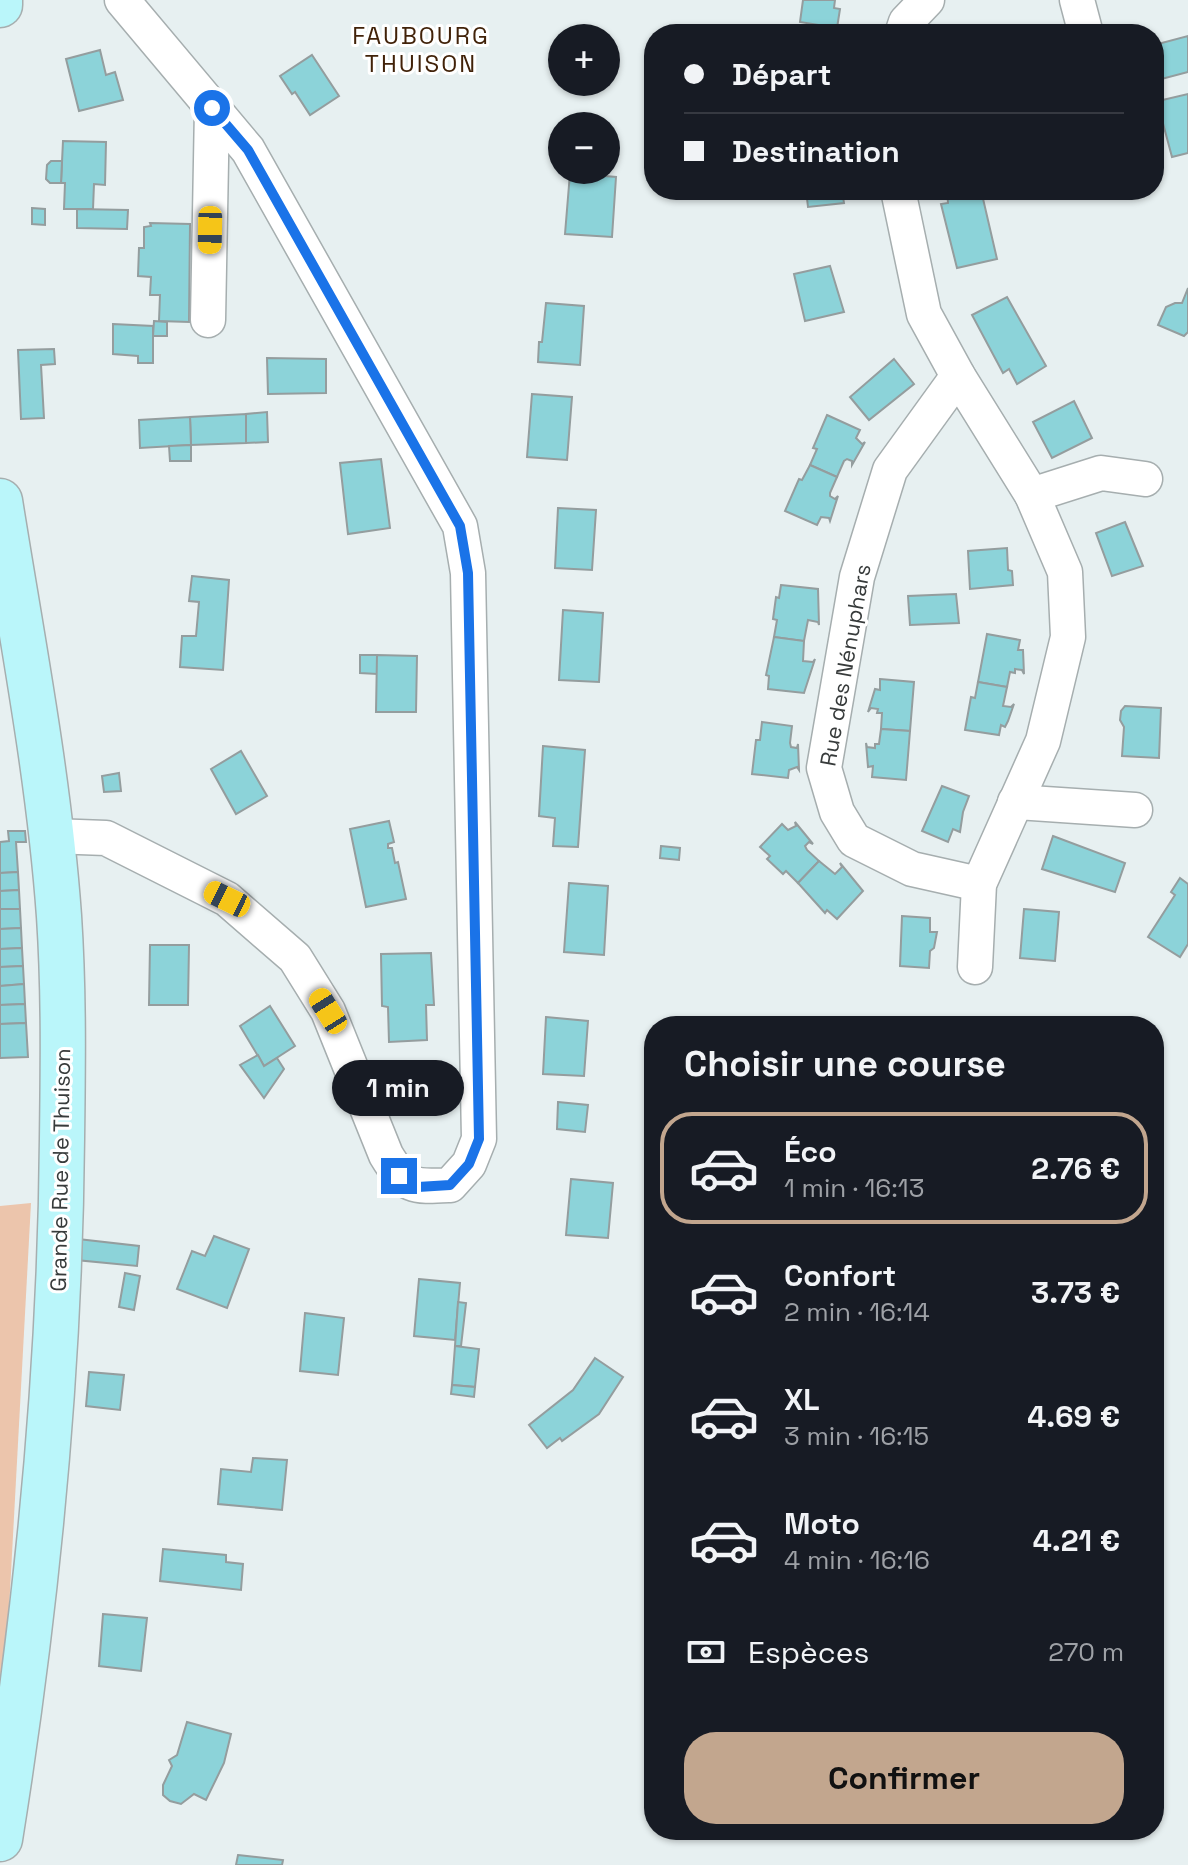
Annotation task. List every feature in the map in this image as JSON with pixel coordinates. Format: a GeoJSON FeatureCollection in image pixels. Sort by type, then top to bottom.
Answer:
{"type":"FeatureCollection","features":[{"type":"Feature","properties":{"kind":"street"},"geometry":{"type":"LineString","coordinates":[[52,836],[106,838],[227,899],[295,958],[328,1011],[386,1155],[399,1176],[418,1187],[450,1185],[469,1164],[479,1139],[468,573],[460,526],[248,150],[122,0]]}},
{"type":"Feature","properties":{"kind":"street"},"geometry":{"type":"LineString","coordinates":[[905,24],[927,0]]}},
{"type":"Feature","properties":{"kind":"street"},"geometry":{"type":"LineString","coordinates":[[1077,0],[1083,24]]}},
{"type":"Feature","properties":{"kind":"street"},"geometry":{"type":"LineString","coordinates":[[208,320],[212,108]]}},
{"type":"Feature","properties":{"kind":"street"},"geometry":{"type":"LineString","coordinates":[[900,200],[924,314],[958,376],[1032,495],[1065,572],[1068,637],[1043,741],[979,884],[975,967]]}},
{"type":"Feature","properties":{"kind":"street","name":"Rue des Nénuphars"},"geometry":{"type":"LineString","coordinates":[[958,376],[890,470],[857,577],[824,768],[837,812],[854,840],[912,869],[979,884]]}},
{"type":"Feature","properties":{"kind":"street"},"geometry":{"type":"LineString","coordinates":[[1032,495],[1101,473],[1145,479]]}},
{"type":"Feature","properties":{"kind":"street","name":"Grande Rue de Thuison"},"geometry":{"type":"LineString","coordinates":[[0,501],[52,836],[63,1006],[61,1237],[51,1415],[36,1590],[0,1839]]}},
{"type":"Feature","properties":{"kind":"street"},"geometry":{"type":"LineString","coordinates":[[1015,802],[1135,810]]}},
{"type":"Feature","properties":{"kind":"shaded area"},"geometry":{"type":"Polygon","coordinates":[[[31,1203],[2,1739],[0,1751],[0,1206],[31,1203]]]}},
{"type":"Feature","properties":{"kind":"building"},"geometry":{"type":"Polygon","coordinates":[[[803,0],[835,0],[834,8],[840,9],[838,24],[800,22],[803,0]]]}},
{"type":"Feature","properties":{"kind":"building"},"geometry":{"type":"Polygon","coordinates":[[[1188,36],[1188,72],[1164,78],[1164,42],[1188,36]]]}},
{"type":"Feature","properties":{"kind":"building"},"geometry":{"type":"Polygon","coordinates":[[[100,50],[106,75],[115,72],[123,100],[79,111],[66,59],[100,50]]]}},
{"type":"Feature","properties":{"kind":"building"},"geometry":{"type":"Polygon","coordinates":[[[312,55],[339,96],[310,115],[280,76],[312,55]]]}},
{"type":"Feature","properties":{"kind":"building"},"geometry":{"type":"Polygon","coordinates":[[[1188,94],[1188,153],[1172,157],[1164,127],[1164,100],[1188,94]]]}},
{"type":"Feature","properties":{"kind":"building"},"geometry":{"type":"Polygon","coordinates":[[[63,141],[106,142],[105,185],[94,184],[93,209],[64,209],[65,183],[61,183],[63,141]]]}},
{"type":"Feature","properties":{"kind":"building"},"geometry":{"type":"Polygon","coordinates":[[[51,161],[62,161],[61,183],[50,183],[46,179],[47,165],[51,161]]]}},
{"type":"Feature","properties":{"kind":"building"},"geometry":{"type":"Polygon","coordinates":[[[569,184],[616,184],[612,237],[565,234],[569,184]]]}},
{"type":"Feature","properties":{"kind":"building"},"geometry":{"type":"Polygon","coordinates":[[[807,200],[844,200],[844,203],[808,207],[807,200]]]}},
{"type":"Feature","properties":{"kind":"building"},"geometry":{"type":"Polygon","coordinates":[[[948,200],[983,200],[997,259],[957,268],[941,204],[948,203],[948,200]]]}},
{"type":"Feature","properties":{"kind":"building"},"geometry":{"type":"Polygon","coordinates":[[[32,208],[45,209],[45,225],[32,224],[32,208]]]}},
{"type":"Feature","properties":{"kind":"building"},"geometry":{"type":"Polygon","coordinates":[[[77,209],[128,210],[127,229],[77,228],[77,209]]]}},
{"type":"Feature","properties":{"kind":"building"},"geometry":{"type":"Polygon","coordinates":[[[150,223],[190,224],[189,322],[159,321],[160,295],[150,295],[151,277],[138,276],[139,248],[144,248],[144,227],[151,226],[150,223]]]}},
{"type":"Feature","properties":{"kind":"building"},"geometry":{"type":"Polygon","coordinates":[[[830,266],[844,312],[805,321],[794,274],[830,266]]]}},
{"type":"Feature","properties":{"kind":"building"},"geometry":{"type":"Polygon","coordinates":[[[1188,288],[1188,332],[1184,336],[1158,325],[1166,307],[1182,303],[1188,288]]]}},
{"type":"Feature","properties":{"kind":"building"},"geometry":{"type":"Polygon","coordinates":[[[1007,297],[1046,366],[1017,384],[1009,369],[1003,373],[972,315],[1007,297]]]}},
{"type":"Feature","properties":{"kind":"building"},"geometry":{"type":"Polygon","coordinates":[[[546,303],[584,306],[580,365],[538,362],[546,303]]]}},
{"type":"Feature","properties":{"kind":"building"},"geometry":{"type":"Polygon","coordinates":[[[154,321],[167,322],[167,336],[153,336],[154,321]]]}},
{"type":"Feature","properties":{"kind":"building"},"geometry":{"type":"Polygon","coordinates":[[[113,324],[153,326],[153,363],[138,363],[138,356],[113,354],[113,324]]]}},
{"type":"Feature","properties":{"kind":"building"},"geometry":{"type":"Polygon","coordinates":[[[54,349],[55,364],[41,365],[44,418],[21,419],[18,350],[54,349]]]}},
{"type":"Feature","properties":{"kind":"building"},"geometry":{"type":"Polygon","coordinates":[[[267,358],[326,359],[326,393],[268,394],[267,358]]]}},
{"type":"Feature","properties":{"kind":"building"},"geometry":{"type":"Polygon","coordinates":[[[894,359],[914,384],[869,420],[850,397],[894,359]]]}},
{"type":"Feature","properties":{"kind":"building"},"geometry":{"type":"Polygon","coordinates":[[[532,394],[572,397],[567,460],[527,457],[532,394]]]}},
{"type":"Feature","properties":{"kind":"building"},"geometry":{"type":"Polygon","coordinates":[[[1074,401],[1092,438],[1052,458],[1033,422],[1074,401]]]}},
{"type":"Feature","properties":{"kind":"building"},"geometry":{"type":"Polygon","coordinates":[[[267,412],[268,442],[246,443],[246,414],[267,412]]]}},
{"type":"Feature","properties":{"kind":"building"},"geometry":{"type":"Polygon","coordinates":[[[246,414],[246,443],[191,445],[190,417],[246,414]]]}},
{"type":"Feature","properties":{"kind":"building"},"geometry":{"type":"Polygon","coordinates":[[[827,415],[860,430],[856,438],[862,444],[865,442],[852,465],[852,461],[844,461],[837,477],[810,465],[817,449],[813,448],[827,415]]]}},
{"type":"Feature","properties":{"kind":"building"},"geometry":{"type":"Polygon","coordinates":[[[190,417],[191,445],[140,448],[139,420],[190,417]]]}},
{"type":"Feature","properties":{"kind":"building"},"geometry":{"type":"Polygon","coordinates":[[[191,445],[191,461],[170,461],[169,446],[191,445]]]}},
{"type":"Feature","properties":{"kind":"building"},"geometry":{"type":"Polygon","coordinates":[[[381,459],[390,528],[348,534],[340,463],[381,459]]]}},
{"type":"Feature","properties":{"kind":"building"},"geometry":{"type":"Polygon","coordinates":[[[810,465],[837,477],[830,493],[835,499],[838,496],[830,521],[821,517],[817,525],[785,511],[799,479],[802,480],[810,465]]]}},
{"type":"Feature","properties":{"kind":"building"},"geometry":{"type":"Polygon","coordinates":[[[558,508],[596,510],[592,570],[555,568],[558,508]]]}},
{"type":"Feature","properties":{"kind":"building"},"geometry":{"type":"Polygon","coordinates":[[[1125,522],[1143,566],[1112,576],[1096,533],[1125,522]]]}},
{"type":"Feature","properties":{"kind":"building"},"geometry":{"type":"Polygon","coordinates":[[[1007,548],[1008,570],[1012,571],[1013,585],[970,589],[968,551],[1007,548]]]}},
{"type":"Feature","properties":{"kind":"building"},"geometry":{"type":"Polygon","coordinates":[[[192,576],[229,580],[223,670],[180,667],[182,636],[196,636],[199,602],[189,601],[192,576]]]}},
{"type":"Feature","properties":{"kind":"building"},"geometry":{"type":"Polygon","coordinates":[[[781,585],[818,589],[819,625],[808,620],[804,641],[774,637],[777,620],[773,619],[781,585]]]}},
{"type":"Feature","properties":{"kind":"building"},"geometry":{"type":"Polygon","coordinates":[[[956,594],[959,623],[910,625],[908,596],[956,594]]]}},
{"type":"Feature","properties":{"kind":"building"},"geometry":{"type":"Polygon","coordinates":[[[563,610],[603,613],[599,682],[559,680],[563,610]]]}},
{"type":"Feature","properties":{"kind":"building"},"geometry":{"type":"Polygon","coordinates":[[[987,634],[1020,640],[1018,650],[1023,650],[1024,674],[1022,670],[1015,669],[1015,673],[1010,672],[1007,687],[978,682],[987,634]]]}},
{"type":"Feature","properties":{"kind":"building"},"geometry":{"type":"Polygon","coordinates":[[[774,637],[804,641],[803,661],[813,662],[815,659],[804,693],[768,689],[769,676],[766,675],[774,637]]]}},
{"type":"Feature","properties":{"kind":"building"},"geometry":{"type":"Polygon","coordinates":[[[360,655],[377,655],[377,674],[360,673],[360,655]]]}},
{"type":"Feature","properties":{"kind":"building"},"geometry":{"type":"Polygon","coordinates":[[[377,655],[417,656],[416,712],[376,712],[377,655]]]}},
{"type":"Feature","properties":{"kind":"building"},"geometry":{"type":"Polygon","coordinates":[[[880,679],[914,682],[910,731],[881,729],[882,713],[871,708],[868,712],[875,689],[880,690],[880,679]]]}},
{"type":"Feature","properties":{"kind":"building"},"geometry":{"type":"Polygon","coordinates":[[[978,682],[1007,687],[1003,706],[1011,707],[1014,704],[1005,727],[1001,725],[999,735],[965,730],[971,697],[975,698],[978,682]]]}},
{"type":"Feature","properties":{"kind":"building"},"geometry":{"type":"Polygon","coordinates":[[[1125,706],[1161,708],[1159,758],[1122,756],[1124,727],[1120,720],[1125,706]]]}},
{"type":"Feature","properties":{"kind":"building"},"geometry":{"type":"Polygon","coordinates":[[[762,722],[792,726],[790,743],[791,747],[797,748],[798,744],[799,770],[797,767],[789,770],[788,778],[752,774],[756,740],[760,740],[762,722]]]}},
{"type":"Feature","properties":{"kind":"building"},"geometry":{"type":"Polygon","coordinates":[[[881,729],[910,731],[906,780],[872,777],[873,766],[868,767],[866,743],[867,747],[875,748],[875,744],[879,744],[881,729]]]}},
{"type":"Feature","properties":{"kind":"building"},"geometry":{"type":"Polygon","coordinates":[[[543,746],[585,750],[578,847],[553,846],[555,818],[539,816],[543,746]]]}},
{"type":"Feature","properties":{"kind":"building"},"geometry":{"type":"Polygon","coordinates":[[[241,751],[267,796],[236,814],[211,769],[241,751]]]}},
{"type":"Feature","properties":{"kind":"building"},"geometry":{"type":"Polygon","coordinates":[[[119,773],[121,791],[104,792],[102,776],[119,773]]]}},
{"type":"Feature","properties":{"kind":"building"},"geometry":{"type":"Polygon","coordinates":[[[942,786],[969,796],[960,832],[953,829],[948,842],[922,831],[942,786]]]}},
{"type":"Feature","properties":{"kind":"building"},"geometry":{"type":"Polygon","coordinates":[[[389,821],[394,842],[388,844],[388,848],[392,848],[395,863],[398,862],[406,899],[366,907],[350,829],[389,821]]]}},
{"type":"Feature","properties":{"kind":"building"},"geometry":{"type":"Polygon","coordinates":[[[795,822],[813,844],[809,842],[805,846],[807,850],[819,861],[798,883],[767,859],[770,856],[760,847],[782,824],[788,830],[796,826],[795,822]]]}},
{"type":"Feature","properties":{"kind":"building"},"geometry":{"type":"Polygon","coordinates":[[[8,831],[25,831],[26,842],[16,842],[18,872],[0,873],[0,842],[9,841],[8,831]]]}},
{"type":"Feature","properties":{"kind":"building"},"geometry":{"type":"Polygon","coordinates":[[[1053,836],[1125,863],[1115,892],[1042,869],[1053,836]]]}},
{"type":"Feature","properties":{"kind":"building"},"geometry":{"type":"Polygon","coordinates":[[[661,846],[680,848],[679,860],[660,858],[661,846]]]}},
{"type":"Feature","properties":{"kind":"building"},"geometry":{"type":"Polygon","coordinates":[[[819,861],[835,874],[842,867],[840,863],[863,891],[837,919],[827,910],[825,913],[798,883],[819,861]]]}},
{"type":"Feature","properties":{"kind":"building"},"geometry":{"type":"Polygon","coordinates":[[[18,872],[19,890],[0,891],[0,873],[18,872]]]}},
{"type":"Feature","properties":{"kind":"building"},"geometry":{"type":"Polygon","coordinates":[[[1180,878],[1188,884],[1188,944],[1180,957],[1148,937],[1175,895],[1171,892],[1180,878]]]}},
{"type":"Feature","properties":{"kind":"building"},"geometry":{"type":"Polygon","coordinates":[[[569,883],[608,886],[604,955],[564,952],[569,883]]]}},
{"type":"Feature","properties":{"kind":"building"},"geometry":{"type":"Polygon","coordinates":[[[19,890],[20,909],[0,909],[0,891],[19,890]]]}},
{"type":"Feature","properties":{"kind":"building"},"geometry":{"type":"Polygon","coordinates":[[[0,909],[20,909],[21,928],[0,929],[0,909]]]}},
{"type":"Feature","properties":{"kind":"building"},"geometry":{"type":"Polygon","coordinates":[[[1024,909],[1059,912],[1055,961],[1020,958],[1024,909]]]}},
{"type":"Feature","properties":{"kind":"building"},"geometry":{"type":"Polygon","coordinates":[[[902,916],[930,918],[930,932],[937,932],[934,948],[930,951],[929,968],[900,966],[902,916]]]}},
{"type":"Feature","properties":{"kind":"building"},"geometry":{"type":"Polygon","coordinates":[[[21,928],[22,948],[0,949],[0,929],[21,928]]]}},
{"type":"Feature","properties":{"kind":"building"},"geometry":{"type":"Polygon","coordinates":[[[150,945],[189,945],[188,1005],[149,1005],[150,945]]]}},
{"type":"Feature","properties":{"kind":"building"},"geometry":{"type":"Polygon","coordinates":[[[22,948],[23,966],[0,967],[0,949],[22,948]]]}},
{"type":"Feature","properties":{"kind":"building"},"geometry":{"type":"Polygon","coordinates":[[[431,953],[434,1005],[426,1005],[427,1040],[389,1042],[388,1007],[382,1006],[381,954],[431,953]]]}},
{"type":"Feature","properties":{"kind":"building"},"geometry":{"type":"Polygon","coordinates":[[[23,966],[24,984],[0,986],[0,967],[23,966]]]}},
{"type":"Feature","properties":{"kind":"building"},"geometry":{"type":"Polygon","coordinates":[[[24,984],[25,1004],[0,1005],[0,986],[24,984]]]}},
{"type":"Feature","properties":{"kind":"building"},"geometry":{"type":"Polygon","coordinates":[[[25,1004],[26,1023],[0,1024],[0,1005],[25,1004]]]}},
{"type":"Feature","properties":{"kind":"building"},"geometry":{"type":"Polygon","coordinates":[[[270,1006],[295,1046],[264,1066],[240,1026],[270,1006]]]}},
{"type":"Feature","properties":{"kind":"building"},"geometry":{"type":"Polygon","coordinates":[[[546,1017],[588,1021],[584,1076],[543,1074],[546,1017]]]}},
{"type":"Feature","properties":{"kind":"building"},"geometry":{"type":"Polygon","coordinates":[[[26,1023],[28,1057],[0,1058],[0,1024],[26,1023]]]}},
{"type":"Feature","properties":{"kind":"building"},"geometry":{"type":"Polygon","coordinates":[[[258,1055],[264,1066],[277,1058],[284,1069],[264,1098],[240,1065],[258,1055]]]}},
{"type":"Feature","properties":{"kind":"building"},"geometry":{"type":"Polygon","coordinates":[[[558,1102],[588,1105],[585,1132],[557,1129],[558,1102]]]}},
{"type":"Feature","properties":{"kind":"building"},"geometry":{"type":"Polygon","coordinates":[[[571,1179],[613,1183],[608,1238],[566,1235],[571,1179]]]}},
{"type":"Feature","properties":{"kind":"building"},"geometry":{"type":"Polygon","coordinates":[[[214,1236],[249,1249],[227,1308],[177,1289],[192,1251],[205,1256],[214,1236]]]}},
{"type":"Feature","properties":{"kind":"building"},"geometry":{"type":"Polygon","coordinates":[[[78,1239],[139,1246],[137,1266],[76,1260],[78,1239]]]}},
{"type":"Feature","properties":{"kind":"building"},"geometry":{"type":"Polygon","coordinates":[[[125,1273],[140,1276],[134,1310],[119,1307],[125,1273]]]}},
{"type":"Feature","properties":{"kind":"building"},"geometry":{"type":"Polygon","coordinates":[[[419,1279],[460,1283],[455,1340],[414,1336],[419,1279]]]}},
{"type":"Feature","properties":{"kind":"building"},"geometry":{"type":"Polygon","coordinates":[[[458,1302],[466,1303],[461,1346],[455,1346],[458,1302]]]}},
{"type":"Feature","properties":{"kind":"building"},"geometry":{"type":"Polygon","coordinates":[[[305,1313],[344,1318],[338,1375],[300,1371],[305,1313]]]}},
{"type":"Feature","properties":{"kind":"building"},"geometry":{"type":"Polygon","coordinates":[[[455,1346],[479,1349],[475,1387],[452,1385],[455,1346]]]}},
{"type":"Feature","properties":{"kind":"building"},"geometry":{"type":"Polygon","coordinates":[[[595,1358],[623,1377],[599,1414],[547,1448],[529,1425],[573,1390],[595,1358]]]}},
{"type":"Feature","properties":{"kind":"building"},"geometry":{"type":"Polygon","coordinates":[[[89,1372],[124,1375],[120,1410],[86,1406],[89,1372]]]}},
{"type":"Feature","properties":{"kind":"building"},"geometry":{"type":"Polygon","coordinates":[[[452,1385],[475,1387],[474,1397],[451,1394],[452,1385]]]}},
{"type":"Feature","properties":{"kind":"building"},"geometry":{"type":"Polygon","coordinates":[[[253,1458],[287,1460],[282,1510],[218,1504],[221,1469],[251,1472],[253,1458]]]}},
{"type":"Feature","properties":{"kind":"building"},"geometry":{"type":"Polygon","coordinates":[[[163,1549],[226,1555],[226,1562],[243,1564],[241,1590],[160,1581],[163,1549]]]}},
{"type":"Feature","properties":{"kind":"building"},"geometry":{"type":"Polygon","coordinates":[[[103,1614],[147,1618],[141,1671],[99,1666],[103,1614]]]}},
{"type":"Feature","properties":{"kind":"building"},"geometry":{"type":"Polygon","coordinates":[[[187,1722],[231,1734],[224,1763],[206,1800],[194,1794],[181,1804],[163,1795],[163,1785],[172,1766],[169,1760],[177,1755],[187,1722]]]}},
{"type":"Feature","properties":{"kind":"building"},"geometry":{"type":"Polygon","coordinates":[[[238,1855],[283,1860],[282,1865],[236,1865],[238,1855]]]}},
{"type":"Feature","properties":{"kind":"district","name":"FAUBOURG THUISON"},"geometry":{"type":"Point","coordinates":[421,50]}},
{"type":"Feature","properties":{"kind":"route"},"geometry":{"type":"LineString","coordinates":[[212,108],[248,150],[460,526],[468,573],[479,1139],[469,1164],[450,1185],[418,1187],[399,1176]]}}]}
